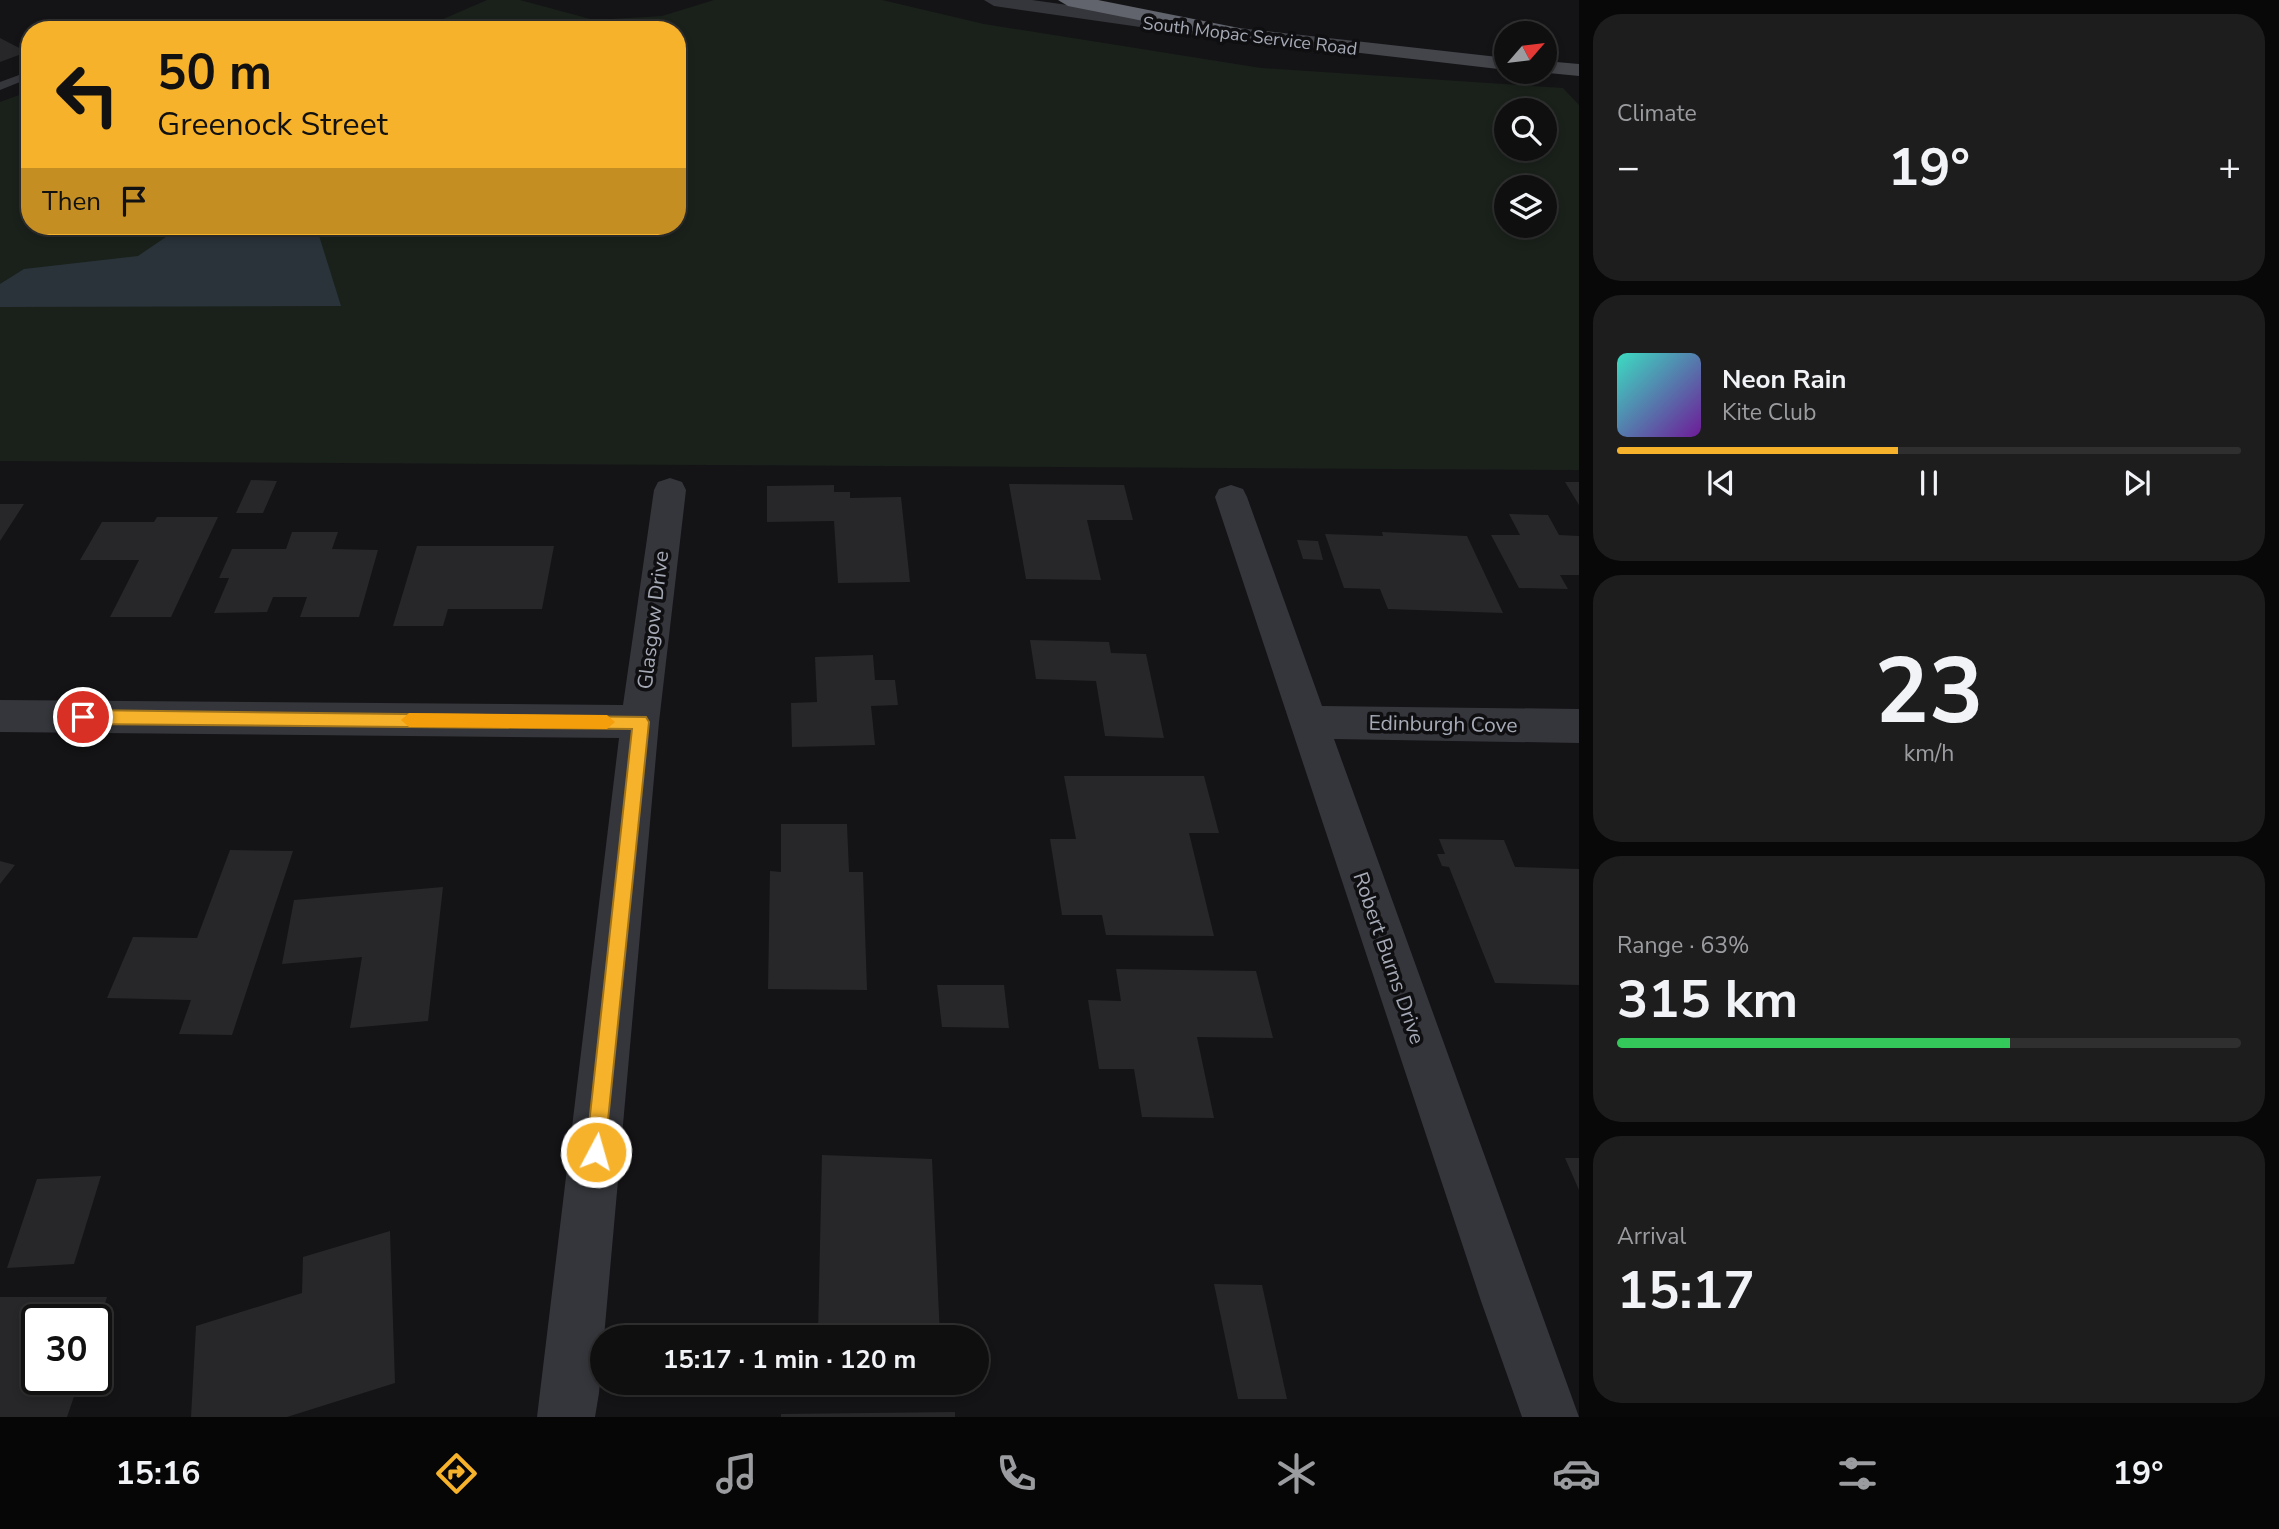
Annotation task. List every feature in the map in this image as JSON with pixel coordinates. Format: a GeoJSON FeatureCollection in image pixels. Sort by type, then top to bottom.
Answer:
{"type":"FeatureCollection","features":[{"type":"Feature","properties":{"kind":"highway"},"geometry":{"type":"LineString","coordinates":[[1068,0],[1239,34]]}},
{"type":"Feature","properties":{"kind":"main road","name":"South Mopac Service Road"},"geometry":{"type":"LineString","coordinates":[[1239,34],[1494,63]]}},
{"type":"Feature","properties":{"kind":"main road"},"geometry":{"type":"LineString","coordinates":[[1558,68],[1579,70]]}},
{"type":"Feature","properties":{"kind":"street","name":"South Mopac Service Road"},"geometry":{"type":"LineString","coordinates":[[994,0],[1134,22],[1239,34]]}},
{"type":"Feature","properties":{"kind":"street","name":"Glasgow Drive"},"geometry":{"type":"LineString","coordinates":[[566,1417],[571,1393],[640,722],[670,491]]}},
{"type":"Feature","properties":{"kind":"street","name":"Robert Burns Drive"},"geometry":{"type":"LineString","coordinates":[[1231,497],[1551,1417]]}},
{"type":"Feature","properties":{"kind":"street"},"geometry":{"type":"LineString","coordinates":[[0,716],[640,722]]}},
{"type":"Feature","properties":{"kind":"street","name":"Edinburgh Cove"},"geometry":{"type":"LineString","coordinates":[[1308,722],[1579,726]]}},
{"type":"Feature","properties":{"kind":"lane"},"geometry":{"type":"LineString","coordinates":[[0,86],[21,78]]}},
{"type":"Feature","properties":{"kind":"shaded area"},"geometry":{"type":"Polygon","coordinates":[[[487,0],[520,0],[594,20],[662,16],[714,0],[882,0],[984,24],[1261,68],[1563,88],[1579,105],[1579,470],[0,461],[0,102],[21,94],[21,235],[686,235],[686,21],[439,21],[487,0]]]}},
{"type":"Feature","properties":{"kind":"shaded area"},"geometry":{"type":"Polygon","coordinates":[[[169,235],[319,235],[341,306],[0,307],[0,284],[24,269],[138,256],[169,235]]]}},
{"type":"Feature","properties":{"kind":"building"},"geometry":{"type":"Polygon","coordinates":[[[0,38],[21,49],[21,54],[0,62],[0,38]]]}},
{"type":"Feature","properties":{"kind":"building"},"geometry":{"type":"Polygon","coordinates":[[[251,480],[277,481],[263,513],[236,513],[251,480]]]}},
{"type":"Feature","properties":{"kind":"building"},"geometry":{"type":"Polygon","coordinates":[[[1565,482],[1579,482],[1579,505],[1565,482]]]}},
{"type":"Feature","properties":{"kind":"building"},"geometry":{"type":"Polygon","coordinates":[[[1009,484],[1124,485],[1133,520],[1087,520],[1101,580],[1026,579],[1009,484]]]}},
{"type":"Feature","properties":{"kind":"building"},"geometry":{"type":"Polygon","coordinates":[[[834,485],[834,492],[850,492],[850,498],[901,497],[910,582],[838,583],[834,521],[767,522],[767,486],[834,485]]]}},
{"type":"Feature","properties":{"kind":"building"},"geometry":{"type":"Polygon","coordinates":[[[0,504],[24,504],[0,541],[0,504]]]}},
{"type":"Feature","properties":{"kind":"building"},"geometry":{"type":"Polygon","coordinates":[[[1509,514],[1548,515],[1559,535],[1579,536],[1579,575],[1560,575],[1568,589],[1519,588],[1491,535],[1520,535],[1509,514]]]}},
{"type":"Feature","properties":{"kind":"building"},"geometry":{"type":"Polygon","coordinates":[[[157,517],[218,517],[171,617],[110,617],[139,560],[80,560],[102,522],[154,522],[157,517]]]}},
{"type":"Feature","properties":{"kind":"building"},"geometry":{"type":"Polygon","coordinates":[[[292,532],[338,532],[332,549],[378,550],[359,617],[300,617],[307,597],[273,597],[267,612],[214,613],[229,578],[219,578],[232,549],[286,549],[292,532]]]}},
{"type":"Feature","properties":{"kind":"building"},"geometry":{"type":"Polygon","coordinates":[[[1382,532],[1467,536],[1503,613],[1388,609],[1380,589],[1344,588],[1325,534],[1383,536],[1382,532]]]}},
{"type":"Feature","properties":{"kind":"building"},"geometry":{"type":"Polygon","coordinates":[[[1297,540],[1318,541],[1323,560],[1303,559],[1297,540]]]}},
{"type":"Feature","properties":{"kind":"building"},"geometry":{"type":"Polygon","coordinates":[[[417,546],[554,546],[542,609],[448,609],[443,626],[393,626],[417,546]]]}},
{"type":"Feature","properties":{"kind":"building"},"geometry":{"type":"Polygon","coordinates":[[[1030,640],[1109,642],[1111,653],[1146,654],[1164,738],[1105,736],[1096,681],[1036,679],[1030,640]]]}},
{"type":"Feature","properties":{"kind":"building"},"geometry":{"type":"Polygon","coordinates":[[[873,655],[875,680],[895,680],[898,705],[871,706],[875,745],[792,747],[791,703],[817,702],[815,657],[873,655]]]}},
{"type":"Feature","properties":{"kind":"building"},"geometry":{"type":"Polygon","coordinates":[[[1064,776],[1204,776],[1219,833],[1189,833],[1214,936],[1106,935],[1102,915],[1062,915],[1050,839],[1076,839],[1064,776]]]}},
{"type":"Feature","properties":{"kind":"building"},"geometry":{"type":"Polygon","coordinates":[[[781,824],[847,824],[849,872],[863,872],[867,990],[768,989],[770,871],[781,872],[781,824]]]}},
{"type":"Feature","properties":{"kind":"building"},"geometry":{"type":"Polygon","coordinates":[[[1439,839],[1504,840],[1515,867],[1579,869],[1579,985],[1495,983],[1449,867],[1442,866],[1437,854],[1445,854],[1439,839]]]}},
{"type":"Feature","properties":{"kind":"building"},"geometry":{"type":"Polygon","coordinates":[[[230,850],[293,851],[232,1035],[179,1034],[191,1000],[107,998],[133,937],[197,938],[230,850]]]}},
{"type":"Feature","properties":{"kind":"building"},"geometry":{"type":"Polygon","coordinates":[[[0,861],[15,865],[0,884],[0,861]]]}},
{"type":"Feature","properties":{"kind":"building"},"geometry":{"type":"Polygon","coordinates":[[[443,887],[428,1021],[350,1028],[362,957],[282,964],[294,900],[443,887]]]}},
{"type":"Feature","properties":{"kind":"building"},"geometry":{"type":"Polygon","coordinates":[[[1116,969],[1256,971],[1273,1038],[1197,1037],[1214,1118],[1142,1117],[1134,1069],[1099,1069],[1088,1000],[1121,1001],[1116,969]]]}},
{"type":"Feature","properties":{"kind":"building"},"geometry":{"type":"Polygon","coordinates":[[[937,985],[1004,985],[1009,1028],[942,1027],[937,985]]]}},
{"type":"Feature","properties":{"kind":"building"},"geometry":{"type":"Polygon","coordinates":[[[822,1155],[932,1159],[939,1325],[818,1325],[822,1155]]]}},
{"type":"Feature","properties":{"kind":"building"},"geometry":{"type":"Polygon","coordinates":[[[1565,1158],[1579,1158],[1579,1190],[1565,1158]]]}},
{"type":"Feature","properties":{"kind":"building"},"geometry":{"type":"Polygon","coordinates":[[[101,1176],[74,1264],[7,1268],[37,1179],[101,1176]]]}},
{"type":"Feature","properties":{"kind":"building"},"geometry":{"type":"Polygon","coordinates":[[[390,1231],[395,1383],[287,1417],[191,1417],[196,1326],[302,1293],[303,1257],[390,1231]]]}},
{"type":"Feature","properties":{"kind":"building"},"geometry":{"type":"Polygon","coordinates":[[[1214,1284],[1262,1285],[1287,1399],[1238,1399],[1214,1284]]]}},
{"type":"Feature","properties":{"kind":"building"},"geometry":{"type":"Polygon","coordinates":[[[0,1297],[107,1297],[105,1304],[21,1304],[21,1395],[75,1395],[67,1417],[0,1417],[0,1297]]]}},
{"type":"Feature","properties":{"kind":"building"},"geometry":{"type":"Polygon","coordinates":[[[955,1412],[955,1417],[781,1417],[781,1414],[955,1412]]]}},
{"type":"Feature","properties":{"kind":"slow traffic"},"geometry":{"type":"LineString","coordinates":[[409,720],[607,722]]}},
{"type":"Feature","properties":{"kind":"route"},"geometry":{"type":"LineString","coordinates":[[83,717],[640,722],[596,1152]]}}]}
